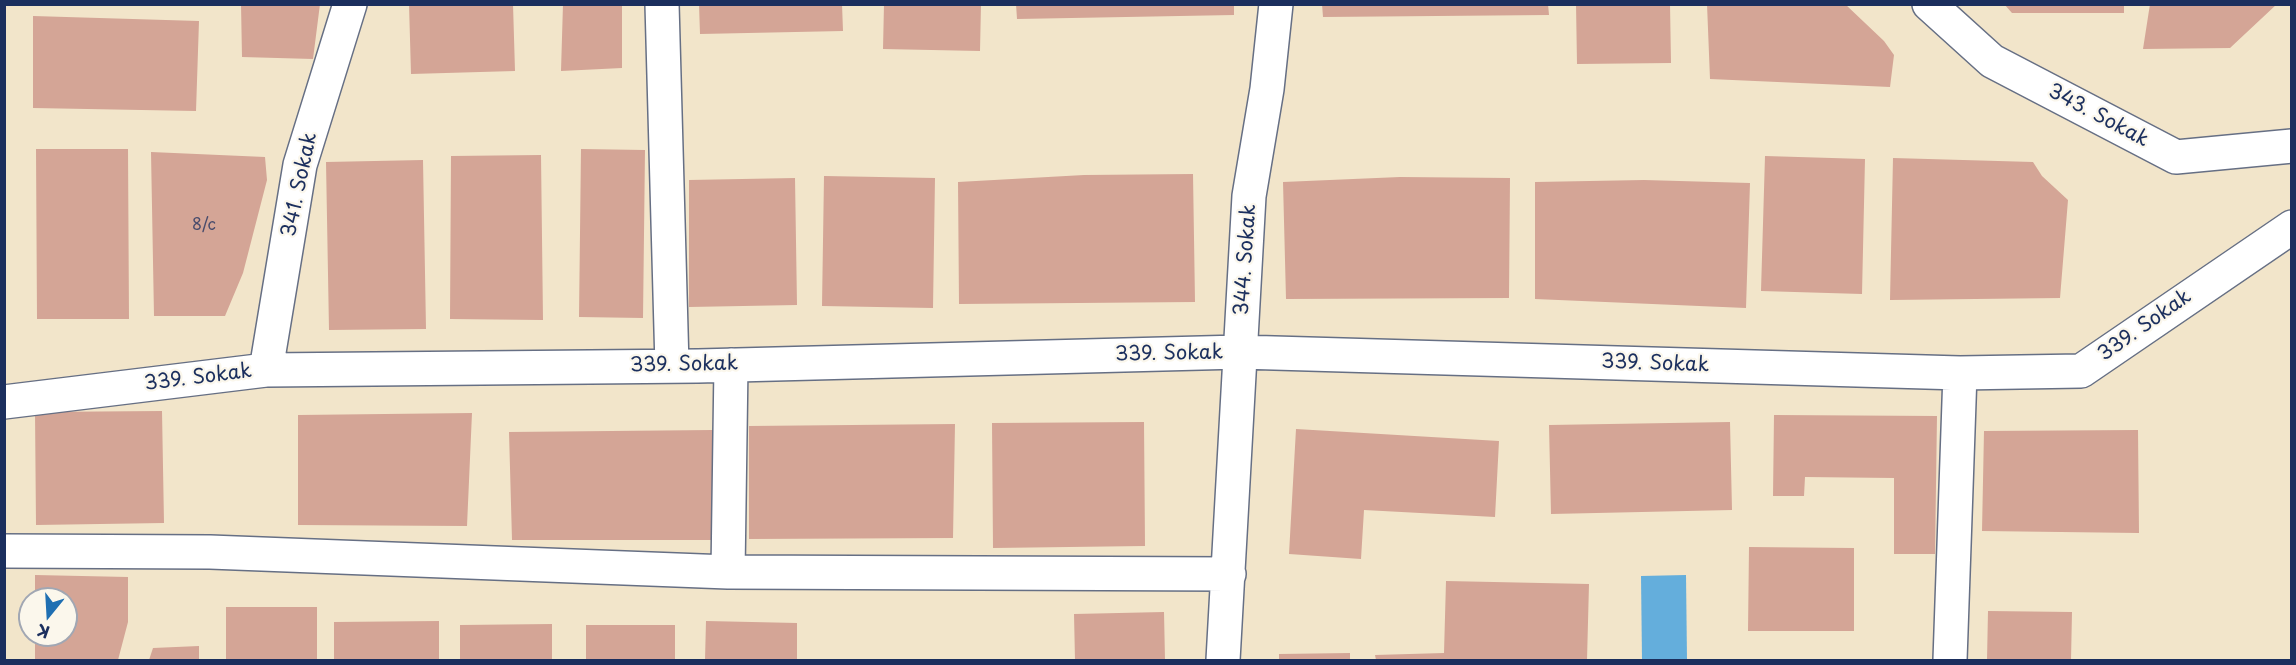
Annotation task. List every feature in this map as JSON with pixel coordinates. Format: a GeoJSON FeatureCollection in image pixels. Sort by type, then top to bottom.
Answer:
{"type":"FeatureCollection","features":[{"type":"Feature","properties":{"kind":"street","name":"341. Sokak"},"geometry":{"type":"LineString","coordinates":[[266,370],[300,165],[350,4]]}},
{"type":"Feature","properties":{"kind":"street"},"geometry":{"type":"LineString","coordinates":[[662,4],[672,366]]}},
{"type":"Feature","properties":{"kind":"street","name":"344. Sokak"},"geometry":{"type":"LineString","coordinates":[[1223,660],[1249,196],[1268,88],[1276,4]]}},
{"type":"Feature","properties":{"kind":"street","name":"343. Sokak"},"geometry":{"type":"LineString","coordinates":[[1929,4],[1992,60],[2176,158],[2292,146]]}},
{"type":"Feature","properties":{"kind":"street","name":"339. Sokak"},"geometry":{"type":"LineString","coordinates":[[4,402],[266,370],[731,365],[1240,352],[1960,373],[2081,371],[2292,227]]}},
{"type":"Feature","properties":{"kind":"street"},"geometry":{"type":"LineString","coordinates":[[728,572],[731,365]]}},
{"type":"Feature","properties":{"kind":"street"},"geometry":{"type":"LineString","coordinates":[[1950,660],[1960,373]]}},
{"type":"Feature","properties":{"kind":"street"},"geometry":{"type":"LineString","coordinates":[[4,551],[210,552],[728,572],[1229,574]]}},
{"type":"Feature","properties":{"kind":"water"},"geometry":{"type":"Polygon","coordinates":[[[1686,575],[1687,660],[1642,660],[1641,576],[1686,575]]]}},
{"type":"Feature","properties":{"kind":"building"},"geometry":{"type":"Polygon","coordinates":[[[241,4],[320,4],[313,59],[242,57],[241,4]]]}},
{"type":"Feature","properties":{"kind":"building"},"geometry":{"type":"Polygon","coordinates":[[[409,4],[513,4],[515,71],[411,74],[409,4]]]}},
{"type":"Feature","properties":{"kind":"building"},"geometry":{"type":"Polygon","coordinates":[[[563,4],[622,4],[622,68],[561,71],[563,4]]]}},
{"type":"Feature","properties":{"kind":"building"},"geometry":{"type":"Polygon","coordinates":[[[699,4],[842,4],[843,31],[700,34],[699,4]]]}},
{"type":"Feature","properties":{"kind":"building"},"geometry":{"type":"Polygon","coordinates":[[[884,4],[981,4],[980,51],[883,49],[884,4]]]}},
{"type":"Feature","properties":{"kind":"building"},"geometry":{"type":"Polygon","coordinates":[[[1016,4],[1234,4],[1234,15],[1017,19],[1016,4]]]}},
{"type":"Feature","properties":{"kind":"building"},"geometry":{"type":"Polygon","coordinates":[[[1322,4],[1548,4],[1549,15],[1323,17],[1322,4]]]}},
{"type":"Feature","properties":{"kind":"building"},"geometry":{"type":"Polygon","coordinates":[[[1576,4],[1670,4],[1671,63],[1577,64],[1576,4]]]}},
{"type":"Feature","properties":{"kind":"building"},"geometry":{"type":"Polygon","coordinates":[[[1707,4],[1845,4],[1884,41],[1894,55],[1890,87],[1710,79],[1707,4]]]}},
{"type":"Feature","properties":{"kind":"building"},"geometry":{"type":"Polygon","coordinates":[[[2004,4],[2124,4],[2124,13],[2012,13],[2004,4]]]}},
{"type":"Feature","properties":{"kind":"building"},"geometry":{"type":"Polygon","coordinates":[[[2150,4],[2277,4],[2230,48],[2143,49],[2150,4]]]}},
{"type":"Feature","properties":{"kind":"building"},"geometry":{"type":"Polygon","coordinates":[[[33,16],[199,21],[196,111],[33,108],[33,16]]]}},
{"type":"Feature","properties":{"kind":"building"},"geometry":{"type":"Polygon","coordinates":[[[36,149],[128,149],[129,319],[37,319],[36,149]]]}},
{"type":"Feature","properties":{"kind":"building"},"geometry":{"type":"Polygon","coordinates":[[[581,149],[645,150],[643,318],[579,317],[581,149]]]}},
{"type":"Feature","properties":{"kind":"building"},"geometry":{"type":"Polygon","coordinates":[[[151,152],[265,157],[267,180],[243,273],[225,316],[154,316],[151,152]]]}},
{"type":"Feature","properties":{"kind":"building"},"geometry":{"type":"Polygon","coordinates":[[[541,155],[543,320],[450,319],[451,156],[541,155]]]}},
{"type":"Feature","properties":{"kind":"building"},"geometry":{"type":"Polygon","coordinates":[[[1765,156],[1865,159],[1862,294],[1761,291],[1765,156]]]}},
{"type":"Feature","properties":{"kind":"building"},"geometry":{"type":"Polygon","coordinates":[[[1893,158],[2033,162],[2042,176],[2068,200],[2060,298],[1890,300],[1893,158]]]}},
{"type":"Feature","properties":{"kind":"building"},"geometry":{"type":"Polygon","coordinates":[[[423,160],[426,329],[329,330],[326,162],[423,160]]]}},
{"type":"Feature","properties":{"kind":"building"},"geometry":{"type":"Polygon","coordinates":[[[1193,174],[1195,302],[959,304],[958,182],[1084,175],[1193,174]]]}},
{"type":"Feature","properties":{"kind":"building"},"geometry":{"type":"Polygon","coordinates":[[[824,176],[935,178],[933,308],[822,306],[824,176]]]}},
{"type":"Feature","properties":{"kind":"building"},"geometry":{"type":"Polygon","coordinates":[[[1400,177],[1510,178],[1509,298],[1286,299],[1283,182],[1400,177]]]}},
{"type":"Feature","properties":{"kind":"building"},"geometry":{"type":"Polygon","coordinates":[[[795,178],[797,305],[689,307],[689,180],[795,178]]]}},
{"type":"Feature","properties":{"kind":"building"},"geometry":{"type":"Polygon","coordinates":[[[1644,180],[1750,183],[1746,308],[1535,299],[1535,182],[1644,180]]]}},
{"type":"Feature","properties":{"kind":"building"},"geometry":{"type":"Polygon","coordinates":[[[162,411],[164,523],[36,525],[35,412],[162,411]]]}},
{"type":"Feature","properties":{"kind":"building"},"geometry":{"type":"Polygon","coordinates":[[[472,413],[467,526],[298,525],[298,415],[472,413]]]}},
{"type":"Feature","properties":{"kind":"building"},"geometry":{"type":"Polygon","coordinates":[[[1774,415],[1937,416],[1935,554],[1894,554],[1894,478],[1805,477],[1804,496],[1773,496],[1774,415]]]}},
{"type":"Feature","properties":{"kind":"building"},"geometry":{"type":"Polygon","coordinates":[[[1144,422],[1145,546],[993,548],[992,423],[1144,422]]]}},
{"type":"Feature","properties":{"kind":"building"},"geometry":{"type":"Polygon","coordinates":[[[1730,422],[1732,510],[1551,514],[1549,425],[1730,422]]]}},
{"type":"Feature","properties":{"kind":"building"},"geometry":{"type":"Polygon","coordinates":[[[955,424],[953,538],[749,539],[749,426],[955,424]]]}},
{"type":"Feature","properties":{"kind":"building"},"geometry":{"type":"Polygon","coordinates":[[[1296,429],[1499,441],[1495,517],[1364,510],[1361,559],[1289,554],[1296,429]]]}},
{"type":"Feature","properties":{"kind":"building"},"geometry":{"type":"Polygon","coordinates":[[[713,430],[714,540],[512,540],[509,432],[713,430]]]}},
{"type":"Feature","properties":{"kind":"building"},"geometry":{"type":"Polygon","coordinates":[[[2138,430],[2139,533],[1982,531],[1984,431],[2138,430]]]}},
{"type":"Feature","properties":{"kind":"building"},"geometry":{"type":"Polygon","coordinates":[[[1749,547],[1854,548],[1854,631],[1748,631],[1749,547]]]}},
{"type":"Feature","properties":{"kind":"building"},"geometry":{"type":"Polygon","coordinates":[[[35,575],[128,577],[128,622],[118,660],[35,660],[35,647],[78,647],[78,587],[35,587],[35,575]]]}},
{"type":"Feature","properties":{"kind":"building"},"geometry":{"type":"Polygon","coordinates":[[[1446,581],[1589,584],[1587,660],[1376,660],[1375,655],[1444,653],[1446,581]]]}},
{"type":"Feature","properties":{"kind":"building"},"geometry":{"type":"Polygon","coordinates":[[[226,607],[317,607],[317,660],[226,660],[226,607]]]}},
{"type":"Feature","properties":{"kind":"building"},"geometry":{"type":"Polygon","coordinates":[[[1988,611],[2072,612],[2071,660],[1987,660],[1988,611]]]}},
{"type":"Feature","properties":{"kind":"building"},"geometry":{"type":"Polygon","coordinates":[[[1164,612],[1165,660],[1075,660],[1074,614],[1164,612]]]}},
{"type":"Feature","properties":{"kind":"building"},"geometry":{"type":"Polygon","coordinates":[[[439,621],[439,660],[334,660],[334,622],[439,621]]]}},
{"type":"Feature","properties":{"kind":"building"},"geometry":{"type":"Polygon","coordinates":[[[706,621],[797,623],[797,660],[705,660],[706,621]]]}},
{"type":"Feature","properties":{"kind":"building"},"geometry":{"type":"Polygon","coordinates":[[[552,624],[552,660],[460,660],[460,625],[552,624]]]}},
{"type":"Feature","properties":{"kind":"building"},"geometry":{"type":"Polygon","coordinates":[[[586,625],[675,625],[675,660],[586,660],[586,625]]]}},
{"type":"Feature","properties":{"kind":"building"},"geometry":{"type":"Polygon","coordinates":[[[199,646],[199,660],[149,660],[153,648],[199,646]]]}},
{"type":"Feature","properties":{"kind":"building"},"geometry":{"type":"Polygon","coordinates":[[[1350,653],[1350,660],[1279,660],[1279,654],[1350,653]]]}}]}
